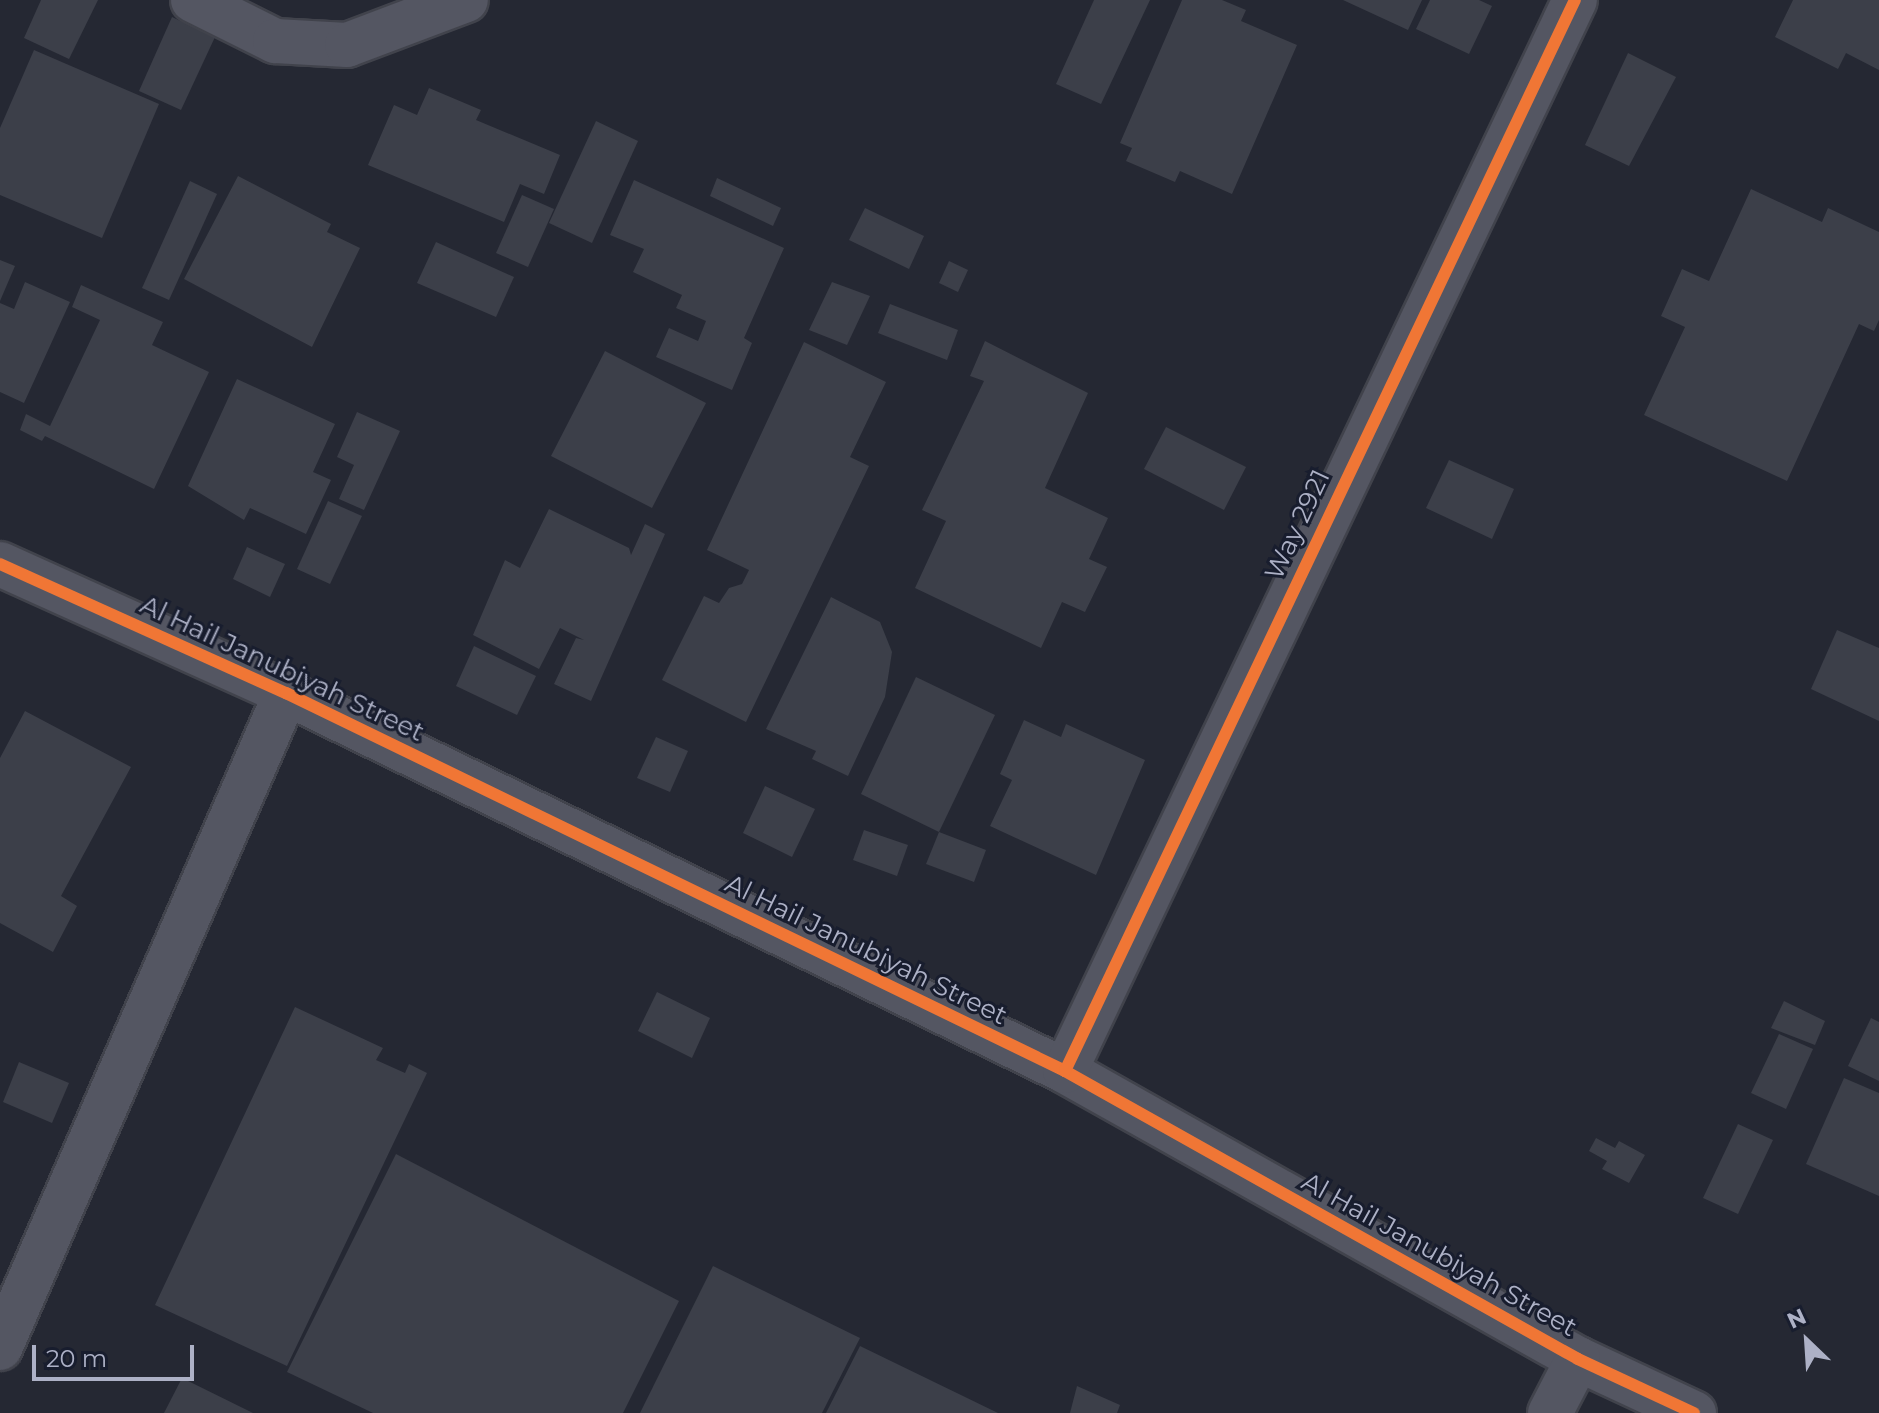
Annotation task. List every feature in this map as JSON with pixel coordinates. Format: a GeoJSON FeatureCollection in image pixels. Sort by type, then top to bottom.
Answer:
{"type":"FeatureCollection","features":[{"type":"Feature","properties":{"kind":"street"},"geometry":{"type":"LineString","coordinates":[[193,0],[275,41],[347,45],[466,0]]}},
{"type":"Feature","properties":{"kind":"street","name":"Way 2921"},"geometry":{"type":"LineString","coordinates":[[1065,1071],[1575,0]]}},
{"type":"Feature","properties":{"kind":"street","name":"Al Hail Janubiyah Street"},"geometry":{"type":"LineString","coordinates":[[0,564],[286,693],[1065,1071],[1578,1359],[1694,1413]]}},
{"type":"Feature","properties":{"kind":"street"},"geometry":{"type":"LineString","coordinates":[[0,1348],[286,693]]}},
{"type":"Feature","properties":{"kind":"street"},"geometry":{"type":"LineString","coordinates":[[1550,1413],[1578,1359]]}},
{"type":"Feature","properties":{"kind":"building"},"geometry":{"type":"Polygon","coordinates":[[[41,0],[98,0],[69,59],[24,38],[41,0]]]}},
{"type":"Feature","properties":{"kind":"building"},"geometry":{"type":"Polygon","coordinates":[[[1094,0],[1150,0],[1101,104],[1056,84],[1094,0]]]}},
{"type":"Feature","properties":{"kind":"building"},"geometry":{"type":"Polygon","coordinates":[[[1182,0],[1222,0],[1246,10],[1241,21],[1297,45],[1232,194],[1180,171],[1175,182],[1126,161],[1132,148],[1120,143],[1182,0]]]}},
{"type":"Feature","properties":{"kind":"building"},"geometry":{"type":"Polygon","coordinates":[[[1343,0],[1422,0],[1408,30],[1343,0]]]}},
{"type":"Feature","properties":{"kind":"building"},"geometry":{"type":"Polygon","coordinates":[[[1430,0],[1479,0],[1492,6],[1469,54],[1416,29],[1430,0]]]}},
{"type":"Feature","properties":{"kind":"building"},"geometry":{"type":"Polygon","coordinates":[[[1793,0],[1879,0],[1879,70],[1846,53],[1838,69],[1775,37],[1793,0]]]}},
{"type":"Feature","properties":{"kind":"building"},"geometry":{"type":"Polygon","coordinates":[[[172,17],[215,37],[181,110],[139,91],[172,17]]]}},
{"type":"Feature","properties":{"kind":"building"},"geometry":{"type":"Polygon","coordinates":[[[34,50],[159,104],[102,238],[0,195],[0,128],[34,50]]]}},
{"type":"Feature","properties":{"kind":"building"},"geometry":{"type":"Polygon","coordinates":[[[1628,53],[1676,77],[1629,166],[1585,145],[1628,53]]]}},
{"type":"Feature","properties":{"kind":"building"},"geometry":{"type":"Polygon","coordinates":[[[429,88],[481,110],[476,120],[560,155],[544,194],[520,184],[504,222],[368,165],[394,105],[417,115],[429,88]]]}},
{"type":"Feature","properties":{"kind":"building"},"geometry":{"type":"Polygon","coordinates":[[[596,121],[638,141],[592,243],[549,223],[596,121]]]}},
{"type":"Feature","properties":{"kind":"building"},"geometry":{"type":"Polygon","coordinates":[[[238,176],[331,224],[327,232],[360,248],[312,347],[184,279],[238,176]]]}},
{"type":"Feature","properties":{"kind":"building"},"geometry":{"type":"Polygon","coordinates":[[[717,178],[781,208],[773,226],[710,196],[717,178]]]}},
{"type":"Feature","properties":{"kind":"building"},"geometry":{"type":"Polygon","coordinates":[[[634,180],[784,248],[744,338],[752,343],[732,390],[656,357],[669,328],[698,341],[706,321],[676,308],[682,295],[633,272],[644,249],[610,235],[634,180]]]}},
{"type":"Feature","properties":{"kind":"building"},"geometry":{"type":"Polygon","coordinates":[[[190,181],[217,194],[169,300],[142,288],[190,181]]]}},
{"type":"Feature","properties":{"kind":"building"},"geometry":{"type":"Polygon","coordinates":[[[1751,189],[1822,222],[1828,208],[1879,232],[1879,320],[1874,331],[1859,324],[1787,481],[1644,415],[1685,327],[1661,316],[1682,269],[1709,281],[1751,189]]]}},
{"type":"Feature","properties":{"kind":"building"},"geometry":{"type":"Polygon","coordinates":[[[522,195],[554,209],[528,267],[496,253],[522,195]]]}},
{"type":"Feature","properties":{"kind":"building"},"geometry":{"type":"Polygon","coordinates":[[[865,208],[924,236],[909,269],[849,240],[865,208]]]}},
{"type":"Feature","properties":{"kind":"building"},"geometry":{"type":"Polygon","coordinates":[[[436,242],[514,277],[496,317],[417,283],[436,242]]]}},
{"type":"Feature","properties":{"kind":"building"},"geometry":{"type":"Polygon","coordinates":[[[0,260],[15,266],[0,301],[0,260]]]}},
{"type":"Feature","properties":{"kind":"building"},"geometry":{"type":"Polygon","coordinates":[[[949,261],[968,270],[958,292],[939,283],[949,261]]]}},
{"type":"Feature","properties":{"kind":"building"},"geometry":{"type":"Polygon","coordinates":[[[25,282],[70,302],[24,403],[0,392],[0,303],[14,309],[25,282]]]}},
{"type":"Feature","properties":{"kind":"building"},"geometry":{"type":"Polygon","coordinates":[[[832,282],[870,296],[847,345],[809,330],[832,282]]]}},
{"type":"Feature","properties":{"kind":"building"},"geometry":{"type":"Polygon","coordinates":[[[81,285],[163,322],[152,345],[209,372],[154,489],[45,436],[42,441],[20,430],[26,414],[50,426],[100,320],[72,307],[81,285]]]}},
{"type":"Feature","properties":{"kind":"building"},"geometry":{"type":"Polygon","coordinates":[[[890,304],[958,330],[947,360],[878,333],[890,304]]]}},
{"type":"Feature","properties":{"kind":"building"},"geometry":{"type":"Polygon","coordinates":[[[985,341],[1088,393],[1045,488],[1108,518],[1089,559],[1107,567],[1085,612],[1062,602],[1041,648],[915,588],[946,521],[922,510],[984,381],[970,376],[985,341]]]}},
{"type":"Feature","properties":{"kind":"building"},"geometry":{"type":"Polygon","coordinates":[[[804,342],[886,382],[850,457],[869,466],[746,722],[662,680],[704,596],[719,603],[729,588],[742,584],[749,570],[707,550],[804,342]]]}},
{"type":"Feature","properties":{"kind":"building"},"geometry":{"type":"Polygon","coordinates":[[[605,351],[706,403],[652,508],[551,456],[605,351]]]}},
{"type":"Feature","properties":{"kind":"building"},"geometry":{"type":"Polygon","coordinates":[[[237,379],[335,424],[313,472],[331,480],[306,534],[250,508],[244,520],[188,486],[237,379]]]}},
{"type":"Feature","properties":{"kind":"building"},"geometry":{"type":"Polygon","coordinates":[[[357,412],[400,431],[364,510],[339,499],[354,465],[337,457],[357,412]]]}},
{"type":"Feature","properties":{"kind":"building"},"geometry":{"type":"Polygon","coordinates":[[[1166,427],[1246,467],[1224,510],[1144,469],[1166,427]]]}},
{"type":"Feature","properties":{"kind":"building"},"geometry":{"type":"Polygon","coordinates":[[[1449,460],[1514,489],[1492,539],[1426,508],[1449,460]]]}},
{"type":"Feature","properties":{"kind":"building"},"geometry":{"type":"Polygon","coordinates":[[[328,501],[362,516],[330,584],[297,569],[328,501]]]}},
{"type":"Feature","properties":{"kind":"building"},"geometry":{"type":"Polygon","coordinates":[[[549,509],[629,548],[631,555],[645,524],[665,534],[591,701],[554,684],[576,638],[584,640],[560,628],[539,669],[473,635],[505,560],[520,568],[549,509]]]}},
{"type":"Feature","properties":{"kind":"building"},"geometry":{"type":"Polygon","coordinates":[[[247,547],[285,564],[270,597],[233,579],[247,547]]]}},
{"type":"Feature","properties":{"kind":"building"},"geometry":{"type":"Polygon","coordinates":[[[831,597],[880,622],[892,652],[885,697],[848,776],[812,759],[816,751],[766,729],[831,597]]]}},
{"type":"Feature","properties":{"kind":"building"},"geometry":{"type":"Polygon","coordinates":[[[1837,630],[1879,648],[1879,721],[1811,689],[1837,630]]]}},
{"type":"Feature","properties":{"kind":"building"},"geometry":{"type":"Polygon","coordinates":[[[474,646],[536,676],[517,715],[456,686],[474,646]]]}},
{"type":"Feature","properties":{"kind":"building"},"geometry":{"type":"Polygon","coordinates":[[[916,677],[995,715],[939,832],[861,794],[916,677]]]}},
{"type":"Feature","properties":{"kind":"building"},"geometry":{"type":"Polygon","coordinates":[[[25,711],[131,767],[61,896],[77,906],[53,952],[0,923],[0,758],[25,711]]]}},
{"type":"Feature","properties":{"kind":"building"},"geometry":{"type":"Polygon","coordinates":[[[1024,720],[1061,737],[1066,724],[1145,760],[1096,875],[990,826],[1012,780],[1000,774],[1024,720]]]}},
{"type":"Feature","properties":{"kind":"building"},"geometry":{"type":"Polygon","coordinates":[[[656,737],[688,751],[670,792],[637,778],[656,737]]]}},
{"type":"Feature","properties":{"kind":"building"},"geometry":{"type":"Polygon","coordinates":[[[765,786],[815,809],[792,857],[743,833],[765,786]]]}},
{"type":"Feature","properties":{"kind":"building"},"geometry":{"type":"Polygon","coordinates":[[[864,830],[908,845],[897,876],[853,860],[864,830]]]}},
{"type":"Feature","properties":{"kind":"building"},"geometry":{"type":"Polygon","coordinates":[[[939,832],[986,850],[974,882],[926,864],[939,832]]]}},
{"type":"Feature","properties":{"kind":"building"},"geometry":{"type":"Polygon","coordinates":[[[657,992],[710,1018],[692,1058],[638,1031],[657,992]]]}},
{"type":"Feature","properties":{"kind":"building"},"geometry":{"type":"Polygon","coordinates":[[[1784,1001],[1825,1021],[1815,1045],[1771,1028],[1784,1001]]]}},
{"type":"Feature","properties":{"kind":"building"},"geometry":{"type":"Polygon","coordinates":[[[295,1007],[383,1048],[376,1060],[405,1073],[409,1064],[427,1073],[287,1366],[155,1305],[295,1007]]]}},
{"type":"Feature","properties":{"kind":"building"},"geometry":{"type":"Polygon","coordinates":[[[1871,1018],[1879,1022],[1879,1081],[1848,1066],[1871,1018]]]}},
{"type":"Feature","properties":{"kind":"building"},"geometry":{"type":"Polygon","coordinates":[[[1779,1034],[1813,1049],[1786,1109],[1751,1093],[1779,1034]]]}},
{"type":"Feature","properties":{"kind":"building"},"geometry":{"type":"Polygon","coordinates":[[[19,1062],[69,1083],[52,1123],[3,1102],[19,1062]]]}},
{"type":"Feature","properties":{"kind":"building"},"geometry":{"type":"Polygon","coordinates":[[[1844,1078],[1879,1093],[1879,1196],[1806,1164],[1844,1078]]]}},
{"type":"Feature","properties":{"kind":"building"},"geometry":{"type":"Polygon","coordinates":[[[1738,1124],[1773,1140],[1738,1214],[1703,1198],[1738,1124]]]}},
{"type":"Feature","properties":{"kind":"building"},"geometry":{"type":"Polygon","coordinates":[[[1596,1138],[1615,1148],[1619,1141],[1645,1155],[1629,1183],[1602,1169],[1607,1161],[1589,1151],[1596,1138]]]}},
{"type":"Feature","properties":{"kind":"building"},"geometry":{"type":"Polygon","coordinates":[[[396,1154],[679,1301],[623,1413],[373,1413],[287,1372],[396,1154]]]}},
{"type":"Feature","properties":{"kind":"building"},"geometry":{"type":"Polygon","coordinates":[[[713,1266],[860,1338],[822,1413],[640,1413],[713,1266]]]}},
{"type":"Feature","properties":{"kind":"building"},"geometry":{"type":"Polygon","coordinates":[[[860,1346],[998,1413],[826,1413],[860,1346]]]}},
{"type":"Feature","properties":{"kind":"building"},"geometry":{"type":"Polygon","coordinates":[[[182,1378],[253,1413],[164,1413],[182,1378]]]}},
{"type":"Feature","properties":{"kind":"building"},"geometry":{"type":"Polygon","coordinates":[[[1077,1386],[1120,1405],[1117,1413],[1070,1413],[1077,1386]]]}},
{"type":"Feature","properties":{"kind":"cycle path"},"geometry":{"type":"LineString","coordinates":[[1065,1071],[1575,0]]}},
{"type":"Feature","properties":{"kind":"cycle path"},"geometry":{"type":"LineString","coordinates":[[0,564],[286,693],[1065,1071],[1578,1359],[1694,1413]]}}]}
